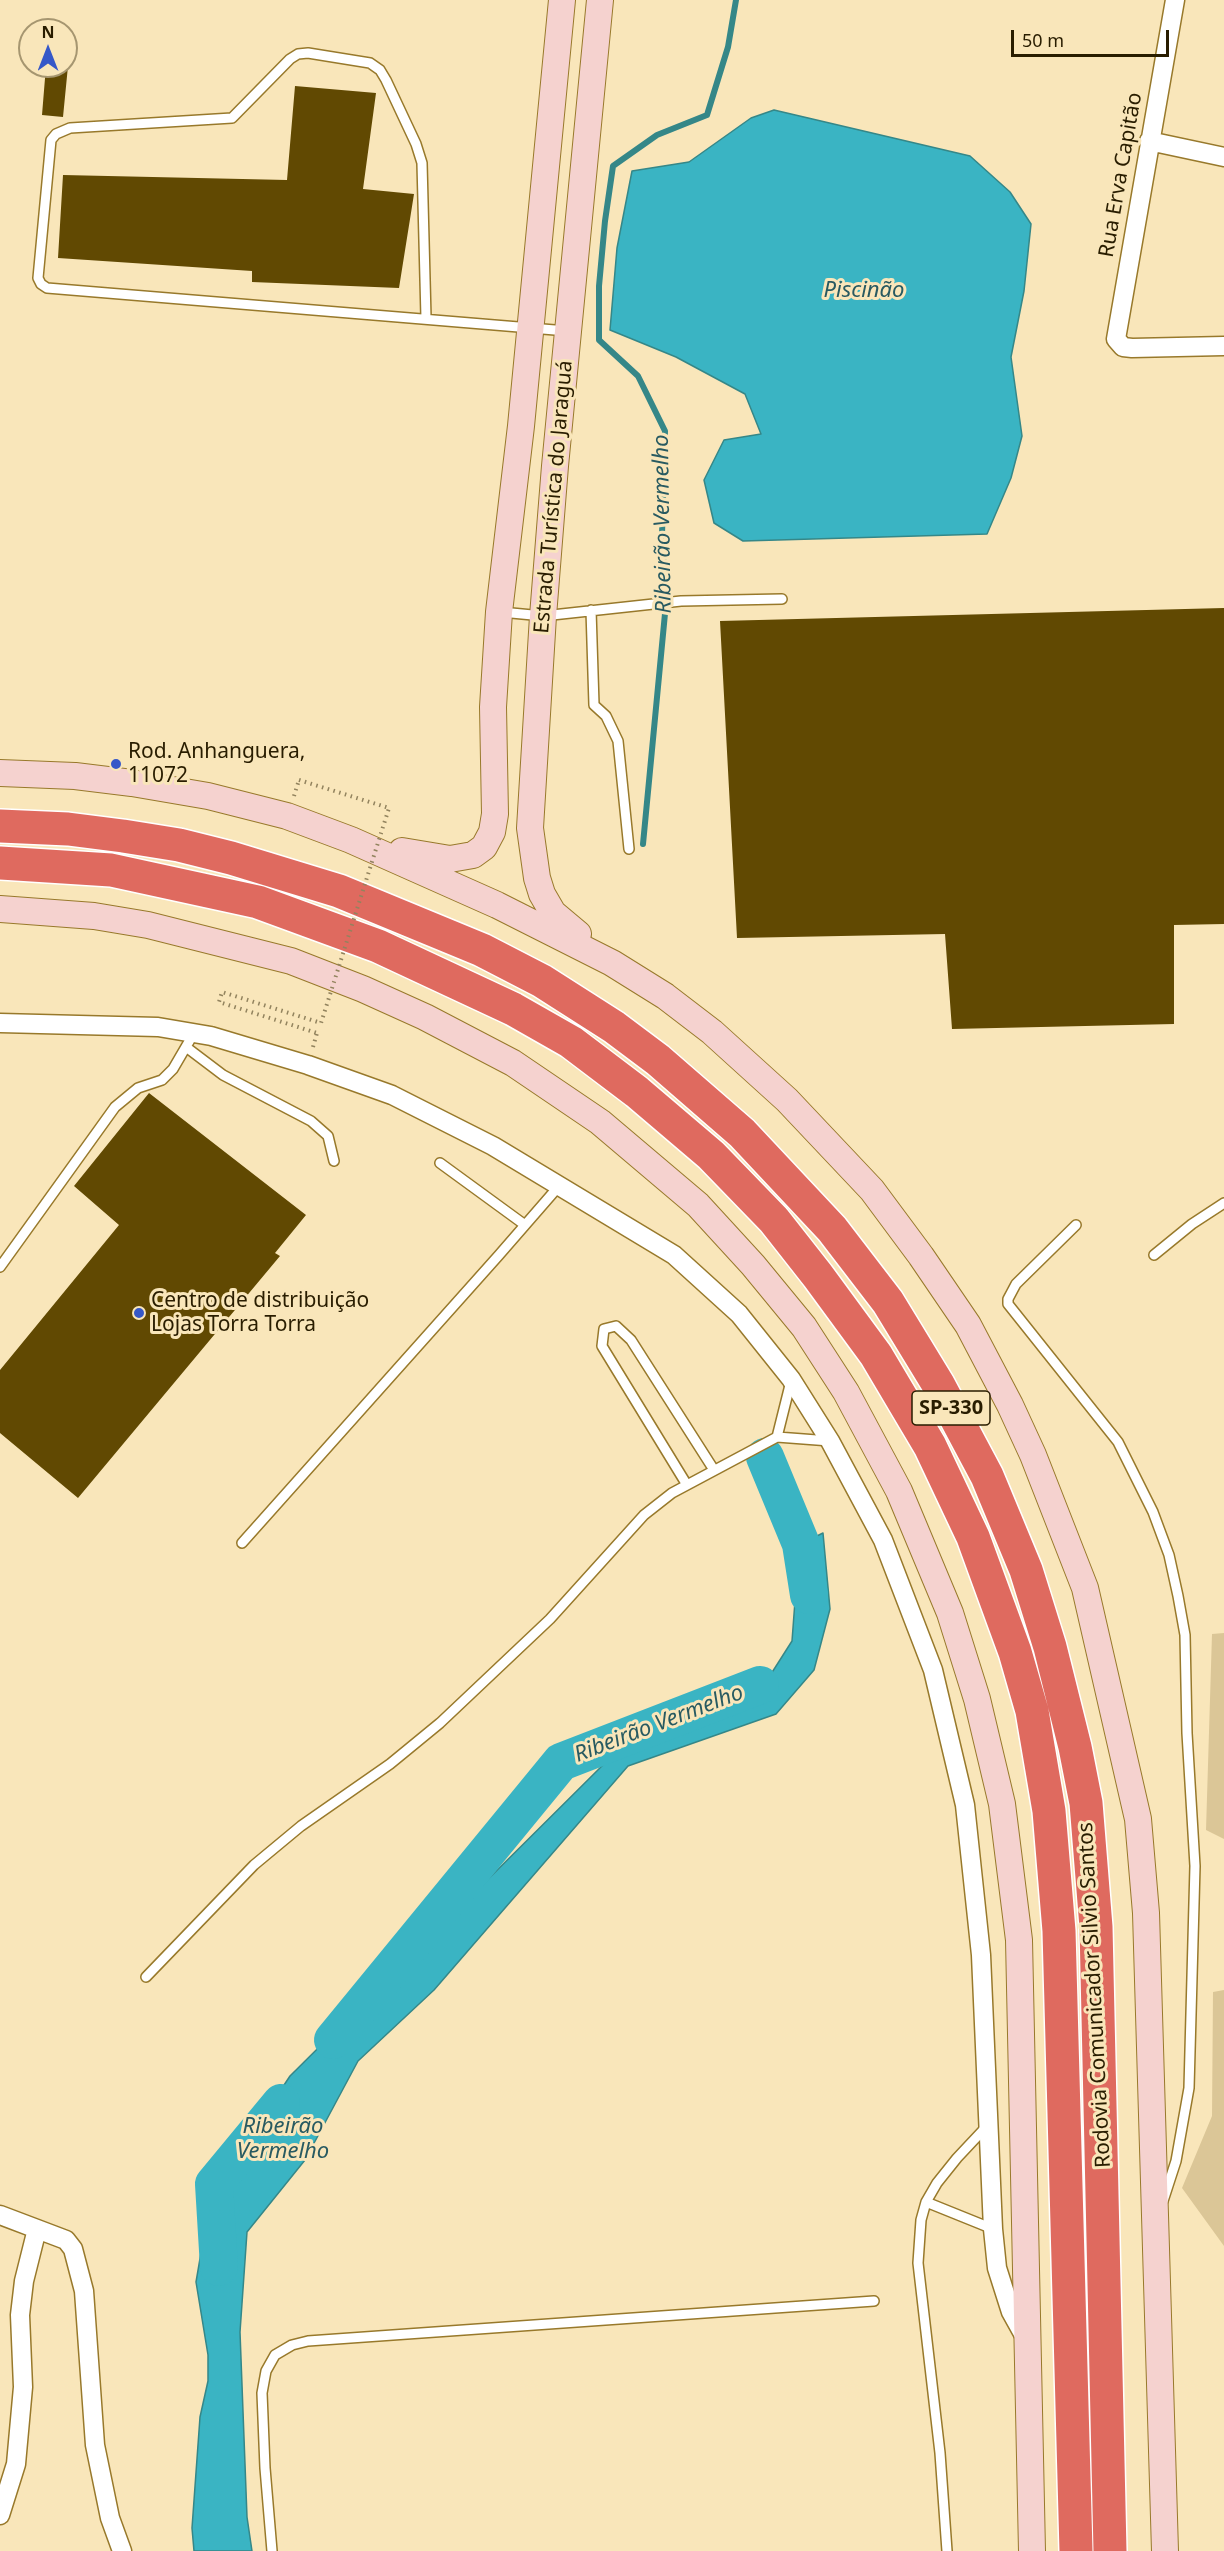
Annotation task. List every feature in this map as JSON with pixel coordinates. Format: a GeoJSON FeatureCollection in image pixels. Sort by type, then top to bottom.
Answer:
{"type":"FeatureCollection","features":[{"type":"Feature","properties":{"kind":"highway","name":"Rodovia Comunicador Silvio Santos"},"geometry":{"type":"LineString","coordinates":[[0,826],[68,829],[123,836],[179,845],[231,858],[339,891],[482,950],[542,981],[614,1027],[658,1060],[742,1132],[832,1230],[888,1302],[938,1384],[987,1476],[1026,1570],[1055,1670],[1086,1803],[1096,1939],[1110,2551]]}},
{"type":"Feature","properties":{"kind":"highway","name":"Rodovia Comunicador Silvio Santos"},"geometry":{"type":"LineString","coordinates":[[0,863],[111,870],[258,902],[378,946],[513,1009],[571,1042],[637,1092],[711,1155],[774,1220],[876,1355],[930,1446],[973,1537],[1015,1652],[1032,1710],[1049,1811],[1060,1955],[1076,2551]]}},
{"type":"Feature","properties":{"kind":"main road","name":"Estrada Turística do Jaraguá"},"geometry":{"type":"LineString","coordinates":[[351,840],[450,859],[473,855],[484,847],[492,832],[495,814],[493,707],[499,612],[562,0]]}},
{"type":"Feature","properties":{"kind":"main road","name":"Estrada Turística do Jaraguá"},"geometry":{"type":"LineString","coordinates":[[600,0],[543,616],[530,828],[537,878],[542,894],[553,913],[612,963]]}},
{"type":"Feature","properties":{"kind":"main road"},"geometry":{"type":"LineString","coordinates":[[0,773],[75,776],[208,796],[287,816],[351,840],[498,905],[612,963],[665,996],[754,1067],[872,1190],[968,1325],[1010,1405],[1085,1588],[1138,1819],[1146,1912],[1165,2551]]}},
{"type":"Feature","properties":{"kind":"main road"},"geometry":{"type":"LineString","coordinates":[[0,909],[82,915],[148,925],[291,961],[363,989],[464,1036],[513,1063],[600,1122],[698,1205],[753,1265],[804,1327],[846,1392],[899,1491],[942,1593],[977,1699],[1002,1804],[1019,1940],[1032,2551]]}},
{"type":"Feature","properties":{"kind":"street","name":"Rua Erva Capitão"},"geometry":{"type":"LineString","coordinates":[[1175,0],[1116,333],[1119,344],[1123,347],[1224,346]]}},
{"type":"Feature","properties":{"kind":"street"},"geometry":{"type":"LineString","coordinates":[[1149,141],[1224,157]]}},
{"type":"Feature","properties":{"kind":"street"},"geometry":{"type":"LineString","coordinates":[[0,1023],[158,1028],[190,1040],[211,1036],[308,1065],[392,1095],[493,1146],[674,1255],[739,1314],[791,1379],[830,1441],[883,1540],[933,1670],[962,1794],[981,1954],[993,2229],[997,2268],[1011,2312],[1027,2341]]}},
{"type":"Feature","properties":{"kind":"street"},"geometry":{"type":"LineString","coordinates":[[0,2214],[56,2234],[66,2240],[73,2249],[84,2291],[94,2445],[110,2518],[122,2551]]}},
{"type":"Feature","properties":{"kind":"street"},"geometry":{"type":"LineString","coordinates":[[0,2515],[16,2464],[22,2387],[20,2315],[24,2281],[37,2229]]}},
{"type":"Feature","properties":{"kind":"lane"},"geometry":{"type":"LineString","coordinates":[[426,318],[422,163],[416,144],[386,80],[380,70],[370,63],[308,53],[298,54],[232,118],[70,128],[56,134],[51,140],[38,278],[47,288],[568,331]]}},
{"type":"Feature","properties":{"kind":"lane"},"geometry":{"type":"LineString","coordinates":[[499,612],[543,616],[616,607],[733,599],[782,599]]}},
{"type":"Feature","properties":{"kind":"lane"},"geometry":{"type":"LineString","coordinates":[[591,610],[594,705],[606,716],[618,741],[629,849]]}},
{"type":"Feature","properties":{"kind":"lane"},"geometry":{"type":"LineString","coordinates":[[0,1267],[115,1107],[138,1088],[162,1080],[173,1069],[190,1040],[223,1076],[311,1121],[328,1136],[334,1161]]}},
{"type":"Feature","properties":{"kind":"lane"},"geometry":{"type":"LineString","coordinates":[[440,1163],[525,1225]]}},
{"type":"Feature","properties":{"kind":"lane"},"geometry":{"type":"LineString","coordinates":[[242,1543],[558,1186]]}},
{"type":"Feature","properties":{"kind":"lane"},"geometry":{"type":"LineString","coordinates":[[1154,1255],[1192,1224],[1224,1203]]}},
{"type":"Feature","properties":{"kind":"lane"},"geometry":{"type":"LineString","coordinates":[[1076,1225],[1016,1284],[1009,1295],[1008,1304],[1118,1442],[1153,1512],[1169,1555],[1185,1635],[1195,1866],[1189,2088],[1176,2161],[1155,2226]]}},
{"type":"Feature","properties":{"kind":"lane"},"geometry":{"type":"LineString","coordinates":[[687,1485],[602,1346],[604,1329],[616,1326],[630,1340],[714,1470]]}},
{"type":"Feature","properties":{"kind":"lane"},"geometry":{"type":"LineString","coordinates":[[777,1437],[791,1379]]}},
{"type":"Feature","properties":{"kind":"lane"},"geometry":{"type":"LineString","coordinates":[[147,1977],[254,1864],[301,1826],[390,1764],[440,1723],[550,1619],[644,1515],[672,1493],[777,1437],[830,1441]]}},
{"type":"Feature","properties":{"kind":"lane"},"geometry":{"type":"LineString","coordinates":[[947,2551],[940,2453],[918,2263],[921,2220],[926,2202],[957,2158],[990,2124]]}},
{"type":"Feature","properties":{"kind":"lane"},"geometry":{"type":"LineString","coordinates":[[926,2202],[993,2229]]}},
{"type":"Feature","properties":{"kind":"lane"},"geometry":{"type":"LineString","coordinates":[[272,2551],[262,2393],[266,2372],[275,2355],[292,2345],[320,2340],[874,2301]]}},
{"type":"Feature","properties":{"kind":"path"},"geometry":{"type":"LineString","coordinates":[[299,780],[389,808],[321,1023],[222,992],[219,1002],[317,1033]]}},
{"type":"Feature","properties":{"kind":"shaded area"},"geometry":{"type":"Polygon","coordinates":[[[1224,1633],[1224,1839],[1206,1830],[1212,1634],[1224,1633]]]}},
{"type":"Feature","properties":{"kind":"shaded area"},"geometry":{"type":"Polygon","coordinates":[[[1224,1990],[1224,2246],[1182,2188],[1212,2116],[1213,1992],[1224,1990]]]}},
{"type":"Feature","properties":{"kind":"water","name":"Piscinão"},"geometry":{"type":"Polygon","coordinates":[[[774,110],[970,156],[1010,192],[1031,224],[1024,291],[1011,357],[1022,436],[1011,478],[987,534],[743,541],[714,523],[704,480],[724,440],[761,434],[745,394],[676,357],[610,330],[617,248],[632,171],[689,162],[751,118],[774,110]]]}},
{"type":"Feature","properties":{"kind":"water","name":"Ribeirão Vermelho"},"geometry":{"type":"Polygon","coordinates":[[[823,1533],[830,1609],[814,1670],[776,1714],[628,1766],[434,1990],[358,2061],[305,2160],[247,2232],[240,2332],[247,2517],[252,2551],[194,2551],[192,2528],[200,2417],[208,2381],[208,2355],[196,2282],[202,2247],[255,2129],[290,2076],[617,1751],[771,1674],[792,1641],[795,1601],[786,1551],[823,1533]]]}},
{"type":"Feature","properties":{"kind":"building"},"geometry":{"type":"Polygon","coordinates":[[[45,78],[67,78],[63,117],[42,115],[45,78]]]}},
{"type":"Feature","properties":{"kind":"building"},"geometry":{"type":"Polygon","coordinates":[[[295,86],[376,93],[363,189],[414,194],[399,288],[252,282],[252,271],[58,258],[63,175],[287,180],[295,86]]]}},
{"type":"Feature","properties":{"kind":"building"},"geometry":{"type":"Polygon","coordinates":[[[1224,608],[1224,924],[1174,925],[1174,1024],[952,1029],[945,934],[737,938],[720,621],[1224,608]]]}},
{"type":"Feature","properties":{"kind":"building","name":"Centro de distribuição Lojas Torra Torra"},"geometry":{"type":"Polygon","coordinates":[[[149,1093],[306,1215],[275,1253],[280,1256],[78,1498],[0,1433],[0,1370],[119,1225],[74,1186],[149,1093]]]}},
{"type":"Feature","properties":{"kind":"waterway","name":"Ribeirão Vermelho"},"geometry":{"type":"LineString","coordinates":[[643,844],[666,603],[662,535],[665,431],[638,376],[599,340],[599,286],[605,221],[613,166],[657,135],[707,115],[728,47],[736,0]]}},
{"type":"Feature","properties":{"kind":"waterway","name":"Ribeirão Vermelho"},"geometry":{"type":"LineString","coordinates":[[765,1457],[801,1544],[809,1595]]}},
{"type":"Feature","properties":{"kind":"waterway","name":"Ribeirão Vermelho"},"geometry":{"type":"LineString","coordinates":[[333,2040],[561,1762],[760,1685]]}},
{"type":"Feature","properties":{"kind":"waterway","name":"Ribeirão Vermelho"},"geometry":{"type":"LineString","coordinates":[[219,2267],[214,2184],[281,2103]]}},
{"type":"Feature","properties":{"kind":"place","name":"Rod. Anhanguera, 11072"},"geometry":{"type":"Point","coordinates":[116,764]}},
{"type":"Feature","properties":{"kind":"place","name":"Centro de distribuição Lojas Torra Torra"},"geometry":{"type":"Point","coordinates":[139,1313]}}]}
